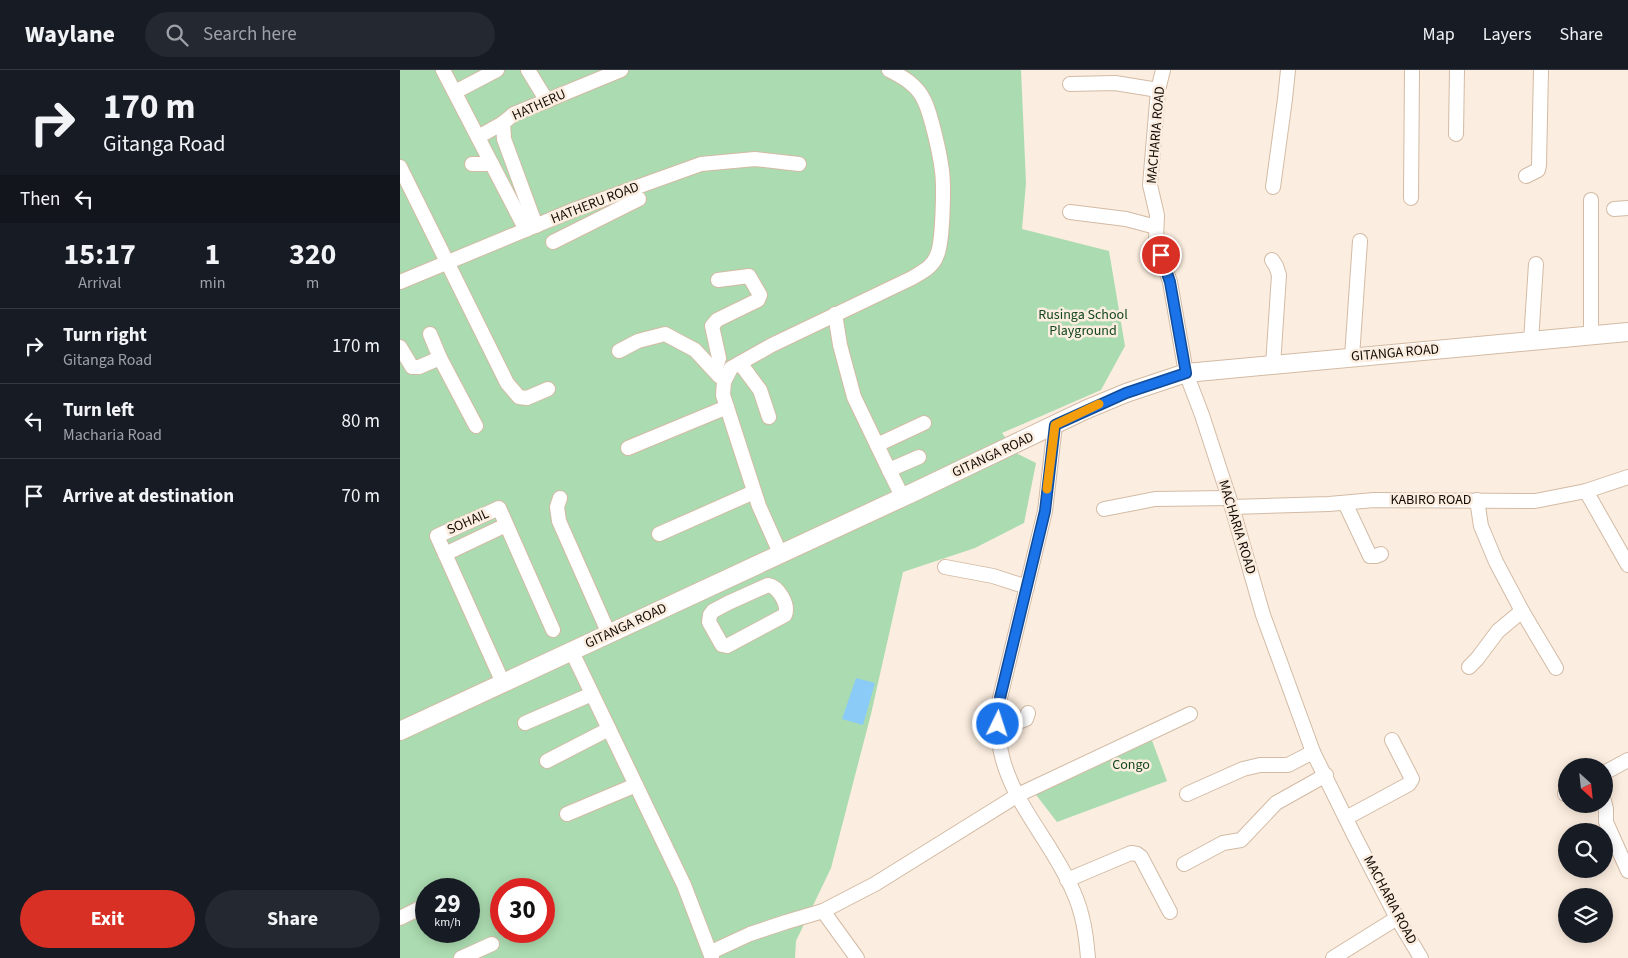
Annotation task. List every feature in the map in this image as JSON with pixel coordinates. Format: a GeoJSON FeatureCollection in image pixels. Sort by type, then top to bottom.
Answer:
{"type":"FeatureCollection","features":[{"type":"Feature","properties":{"kind":"main road","name":"GITANGA ROAD"},"geometry":{"type":"LineString","coordinates":[[400,730],[572,652],[780,553],[903,498],[1055,425],[1126,393],[1186,373],[1628,332]]}},
{"type":"Feature","properties":{"kind":"street"},"geometry":{"type":"LineString","coordinates":[[443,70],[492,164],[531,228]]}},
{"type":"Feature","properties":{"kind":"street"},"geometry":{"type":"LineString","coordinates":[[455,92],[497,70]]}},
{"type":"Feature","properties":{"kind":"street"},"geometry":{"type":"LineString","coordinates":[[528,70],[547,101]]}},
{"type":"Feature","properties":{"kind":"street","name":"HATHERU"},"geometry":{"type":"LineString","coordinates":[[531,228],[504,139],[503,123],[514,114],[621,70]]}},
{"type":"Feature","properties":{"kind":"street"},"geometry":{"type":"LineString","coordinates":[[720,376],[772,345],[912,278],[927,269],[937,256],[941,241],[943,171],[924,98],[910,75],[890,70]]}},
{"type":"Feature","properties":{"kind":"street","name":"MACHARIA ROAD"},"geometry":{"type":"LineString","coordinates":[[1162,70],[1158,90],[1150,185],[1157,214],[1156,242],[1170,282],[1186,373],[1230,503],[1263,616],[1313,752],[1397,918],[1421,958]]}},
{"type":"Feature","properties":{"kind":"street"},"geometry":{"type":"LineString","coordinates":[[1273,187],[1286,100],[1288,70]]}},
{"type":"Feature","properties":{"kind":"street"},"geometry":{"type":"LineString","coordinates":[[1411,198],[1412,70]]}},
{"type":"Feature","properties":{"kind":"street"},"geometry":{"type":"LineString","coordinates":[[1456,134],[1458,70]]}},
{"type":"Feature","properties":{"kind":"street"},"geometry":{"type":"LineString","coordinates":[[1526,176],[1538,170],[1539,165],[1542,70]]}},
{"type":"Feature","properties":{"kind":"street"},"geometry":{"type":"LineString","coordinates":[[1070,84],[1115,83],[1158,90]]}},
{"type":"Feature","properties":{"kind":"street"},"geometry":{"type":"LineString","coordinates":[[478,137],[503,123]]}},
{"type":"Feature","properties":{"kind":"street","name":"HATHERU ROAD"},"geometry":{"type":"LineString","coordinates":[[400,282],[576,209],[702,164],[755,159],[799,164]]}},
{"type":"Feature","properties":{"kind":"street"},"geometry":{"type":"LineString","coordinates":[[472,164],[492,164]]}},
{"type":"Feature","properties":{"kind":"street"},"geometry":{"type":"LineString","coordinates":[[400,167],[510,388],[519,397],[527,398],[548,388]]}},
{"type":"Feature","properties":{"kind":"street"},"geometry":{"type":"LineString","coordinates":[[553,242],[639,199]]}},
{"type":"Feature","properties":{"kind":"street"},"geometry":{"type":"LineString","coordinates":[[1590,335],[1591,200]]}},
{"type":"Feature","properties":{"kind":"street"},"geometry":{"type":"LineString","coordinates":[[576,209],[586,226]]}},
{"type":"Feature","properties":{"kind":"street"},"geometry":{"type":"LineString","coordinates":[[1070,212],[1119,218],[1156,227]]}},
{"type":"Feature","properties":{"kind":"street"},"geometry":{"type":"LineString","coordinates":[[1352,358],[1360,240]]}},
{"type":"Feature","properties":{"kind":"street"},"geometry":{"type":"LineString","coordinates":[[1272,260],[1279,275],[1273,365]]}},
{"type":"Feature","properties":{"kind":"street"},"geometry":{"type":"LineString","coordinates":[[1531,340],[1536,264]]}},
{"type":"Feature","properties":{"kind":"street"},"geometry":{"type":"LineString","coordinates":[[718,280],[750,276],[760,295],[758,300],[717,320],[712,326],[719,358],[723,395],[759,506],[780,553]]}},
{"type":"Feature","properties":{"kind":"street"},"geometry":{"type":"LineString","coordinates":[[835,314],[840,345],[854,397],[903,498]]}},
{"type":"Feature","properties":{"kind":"street"},"geometry":{"type":"LineString","coordinates":[[430,334],[440,358],[476,426]]}},
{"type":"Feature","properties":{"kind":"street"},"geometry":{"type":"LineString","coordinates":[[619,351],[638,341],[665,334],[695,350],[720,376]]}},
{"type":"Feature","properties":{"kind":"street"},"geometry":{"type":"LineString","coordinates":[[400,346],[412,367],[419,367],[440,358]]}},
{"type":"Feature","properties":{"kind":"street"},"geometry":{"type":"LineString","coordinates":[[740,363],[760,390],[769,417]]}},
{"type":"Feature","properties":{"kind":"street"},"geometry":{"type":"LineString","coordinates":[[628,448],[727,408]]}},
{"type":"Feature","properties":{"kind":"street"},"geometry":{"type":"LineString","coordinates":[[876,445],[924,423]]}},
{"type":"Feature","properties":{"kind":"street"},"geometry":{"type":"LineString","coordinates":[[1055,425],[1045,511],[1000,698],[998,726],[1000,751],[1008,776],[1073,890],[1084,922],[1088,958]]}},
{"type":"Feature","properties":{"kind":"street"},"geometry":{"type":"LineString","coordinates":[[889,470],[920,457]]}},
{"type":"Feature","properties":{"kind":"street","name":"KABIRO ROAD"},"geometry":{"type":"LineString","coordinates":[[1104,509],[1156,499],[1230,503],[1345,503],[1374,500],[1535,501],[1586,491],[1628,477]]}},
{"type":"Feature","properties":{"kind":"street"},"geometry":{"type":"LineString","coordinates":[[1586,491],[1628,564]]}},
{"type":"Feature","properties":{"kind":"street"},"geometry":{"type":"LineString","coordinates":[[659,534],[754,492]]}},
{"type":"Feature","properties":{"kind":"street"},"geometry":{"type":"LineString","coordinates":[[560,498],[557,507],[559,520],[609,634]]}},
{"type":"Feature","properties":{"kind":"street"},"geometry":{"type":"LineString","coordinates":[[1477,500],[1481,526],[1496,562],[1522,611],[1556,668]]}},
{"type":"Feature","properties":{"kind":"street"},"geometry":{"type":"LineString","coordinates":[[1345,503],[1370,556],[1381,554]]}},
{"type":"Feature","properties":{"kind":"street","name":"SOHAIL"},"geometry":{"type":"LineString","coordinates":[[503,683],[437,536],[499,508],[553,630]]}},
{"type":"Feature","properties":{"kind":"street"},"geometry":{"type":"LineString","coordinates":[[445,554],[506,525]]}},
{"type":"Feature","properties":{"kind":"street"},"geometry":{"type":"LineString","coordinates":[[945,567],[993,576],[1027,587]]}},
{"type":"Feature","properties":{"kind":"street"},"geometry":{"type":"LineString","coordinates":[[719,583],[728,602]]}},
{"type":"Feature","properties":{"kind":"street"},"geometry":{"type":"LineString","coordinates":[[768,585],[774,586],[778,590],[787,608],[787,612],[785,616],[727,646],[722,645],[709,622],[713,611],[728,602],[768,585]]}},
{"type":"Feature","properties":{"kind":"street"},"geometry":{"type":"LineString","coordinates":[[1469,668],[1498,631],[1522,611]]}},
{"type":"Feature","properties":{"kind":"street"},"geometry":{"type":"LineString","coordinates":[[572,652],[684,885],[711,955],[750,934],[824,911],[875,884],[1018,796],[1190,714]]}},
{"type":"Feature","properties":{"kind":"street"},"geometry":{"type":"LineString","coordinates":[[525,723],[592,694]]}},
{"type":"Feature","properties":{"kind":"street"},"geometry":{"type":"LineString","coordinates":[[998,726],[1013,724],[1026,719],[1028,713]]}},
{"type":"Feature","properties":{"kind":"street"},"geometry":{"type":"LineString","coordinates":[[546,761],[610,729]]}},
{"type":"Feature","properties":{"kind":"street"},"geometry":{"type":"LineString","coordinates":[[1346,818],[1411,782],[1412,779],[1392,740]]}},
{"type":"Feature","properties":{"kind":"street"},"geometry":{"type":"LineString","coordinates":[[1188,794],[1242,769],[1260,765],[1288,765],[1313,752]]}},
{"type":"Feature","properties":{"kind":"street"},"geometry":{"type":"LineString","coordinates":[[1613,768],[1628,760]]}},
{"type":"Feature","properties":{"kind":"street"},"geometry":{"type":"LineString","coordinates":[[1184,864],[1223,844],[1241,840],[1276,803],[1326,775]]}},
{"type":"Feature","properties":{"kind":"street"},"geometry":{"type":"LineString","coordinates":[[568,814],[636,785]]}},
{"type":"Feature","properties":{"kind":"street"},"geometry":{"type":"LineString","coordinates":[[1606,813],[1606,822],[1628,871]]}},
{"type":"Feature","properties":{"kind":"street"},"geometry":{"type":"LineString","coordinates":[[1068,880],[1131,853],[1137,854],[1141,857],[1170,912]]}},
{"type":"Feature","properties":{"kind":"street"},"geometry":{"type":"LineString","coordinates":[[400,918],[415,910]]}},
{"type":"Feature","properties":{"kind":"street"},"geometry":{"type":"LineString","coordinates":[[824,911],[857,958]]}},
{"type":"Feature","properties":{"kind":"street"},"geometry":{"type":"LineString","coordinates":[[1333,958],[1397,918]]}},
{"type":"Feature","properties":{"kind":"street"},"geometry":{"type":"LineString","coordinates":[[461,958],[492,944]]}},
{"type":"Feature","properties":{"kind":"green space","name":"Rusinga School Playground"},"geometry":{"type":"Polygon","coordinates":[[[400,70],[1021,70],[1026,183],[1022,229],[1109,251],[1125,346],[1101,390],[1002,433],[1018,454],[1036,463],[1024,523],[975,548],[903,572],[871,714],[831,868],[796,941],[795,958],[400,958],[400,70]]]}},
{"type":"Feature","properties":{"kind":"green space","name":"Congo"},"geometry":{"type":"Polygon","coordinates":[[[1147,727],[1167,781],[1057,822],[1030,787],[1147,727]]]}},
{"type":"Feature","properties":{"kind":"water"},"geometry":{"type":"Polygon","coordinates":[[[856,678],[875,683],[863,725],[842,719],[856,678]]]}},
{"type":"Feature","properties":{"kind":"slow traffic"},"geometry":{"type":"LineString","coordinates":[[1047,489],[1055,425],[1099,404]]}},
{"type":"Feature","properties":{"kind":"route"},"geometry":{"type":"LineString","coordinates":[[998,724],[1000,698],[1045,511],[1055,425],[1126,393],[1186,373],[1170,282],[1161,255]]}}]}
